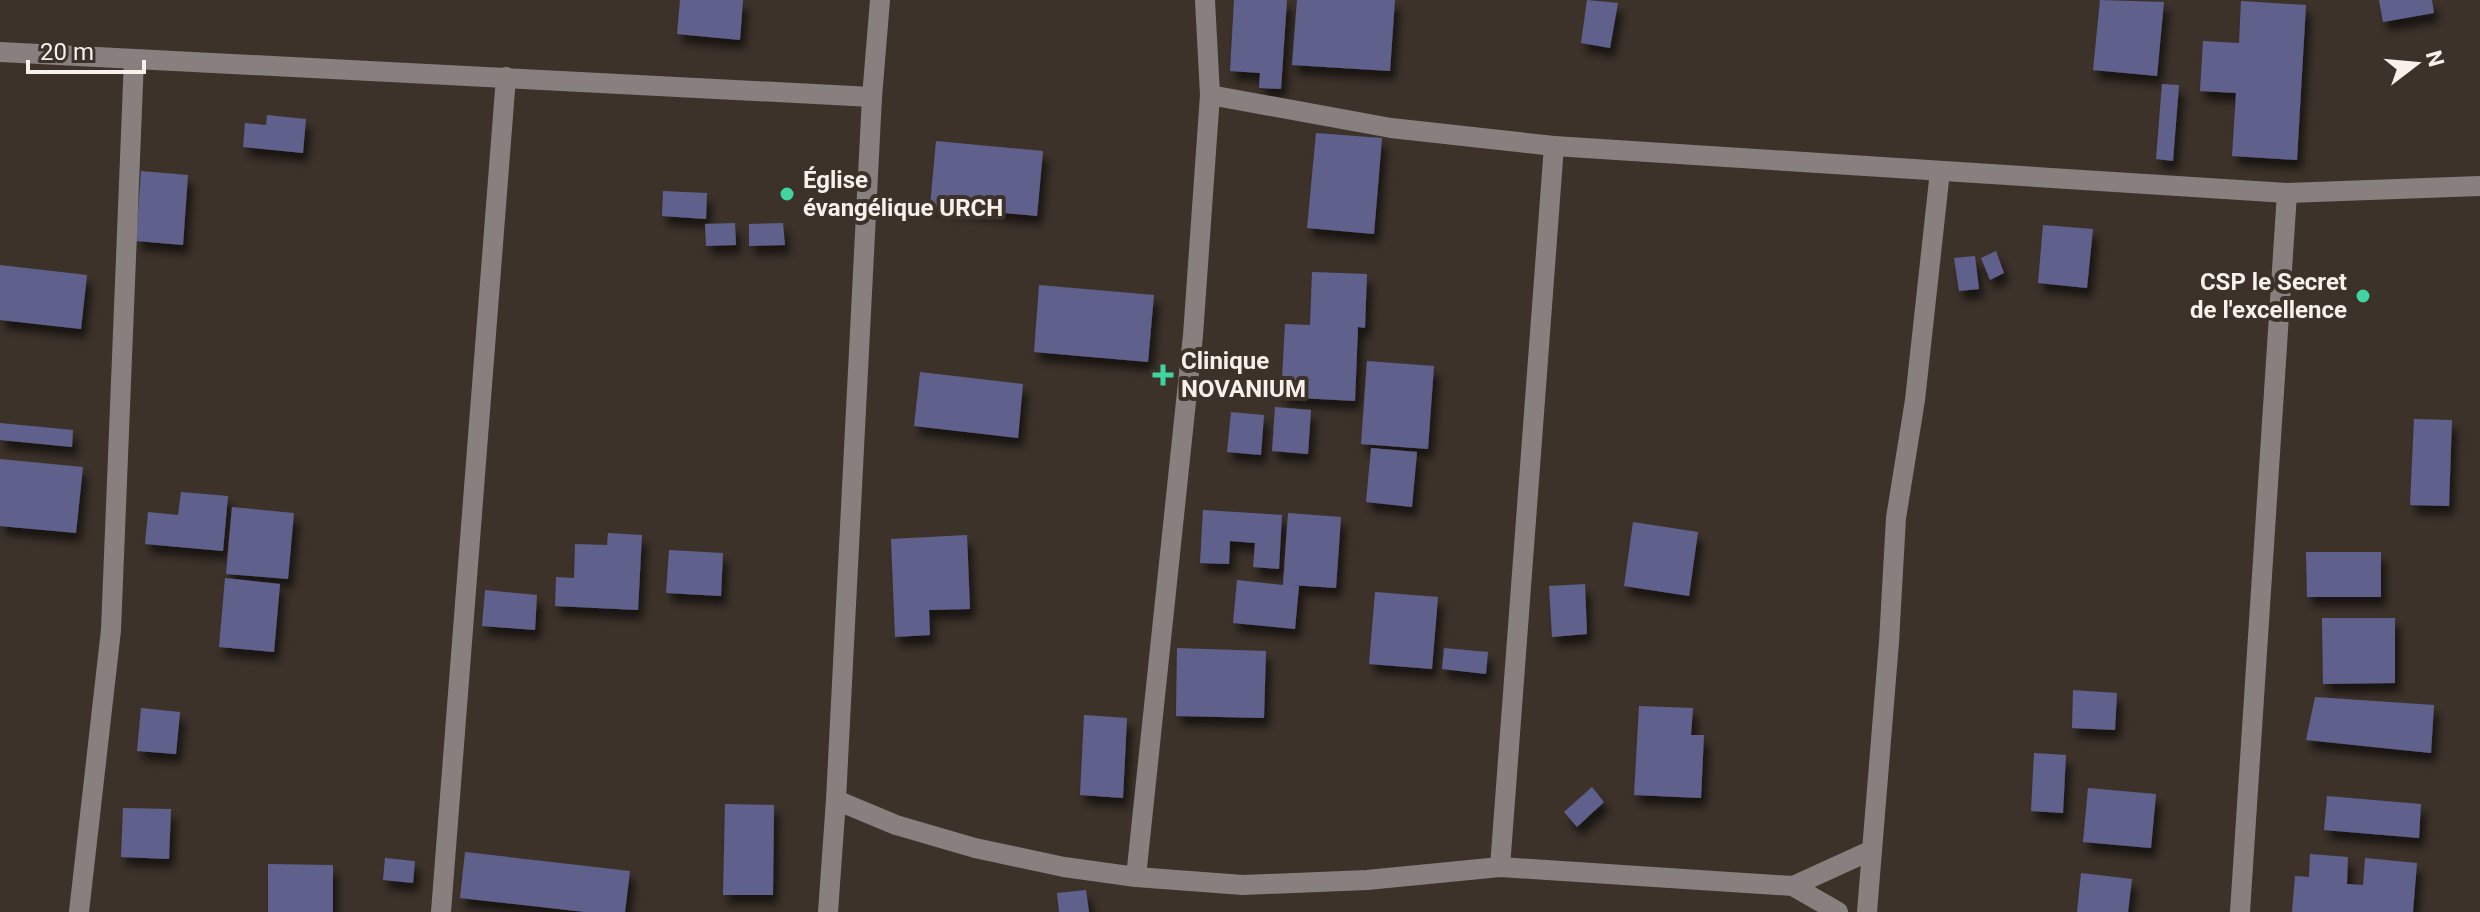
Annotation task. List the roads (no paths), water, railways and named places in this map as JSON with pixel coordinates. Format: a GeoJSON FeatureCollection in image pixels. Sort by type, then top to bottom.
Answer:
{"type":"FeatureCollection","features":[{"type":"Feature","properties":{"kind":"street"},"geometry":{"type":"LineString","coordinates":[[828,912],[872,97],[880,0]]}},
{"type":"Feature","properties":{"kind":"street"},"geometry":{"type":"LineString","coordinates":[[1136,877],[1193,335],[1210,95],[1205,0]]}},
{"type":"Feature","properties":{"kind":"street"},"geometry":{"type":"LineString","coordinates":[[0,52],[872,97]]}},
{"type":"Feature","properties":{"kind":"street"},"geometry":{"type":"LineString","coordinates":[[79,912],[111,630],[134,59]]}},
{"type":"Feature","properties":{"kind":"street"},"geometry":{"type":"LineString","coordinates":[[441,912],[506,77]]}},
{"type":"Feature","properties":{"kind":"street"},"geometry":{"type":"LineString","coordinates":[[1210,95],[1391,128],[1554,146],[2287,193],[2480,186]]}},
{"type":"Feature","properties":{"kind":"street"},"geometry":{"type":"LineString","coordinates":[[1500,867],[1554,146]]}},
{"type":"Feature","properties":{"kind":"street"},"geometry":{"type":"LineString","coordinates":[[1867,912],[1896,518],[1915,400],[1940,171]]}},
{"type":"Feature","properties":{"kind":"street"},"geometry":{"type":"LineString","coordinates":[[2240,912],[2287,193]]}},
{"type":"Feature","properties":{"kind":"street"},"geometry":{"type":"LineString","coordinates":[[836,800],[896,825],[975,848],[1064,867],[1136,877],[1243,885],[1367,880],[1500,867],[1793,886],[1838,912]]}},
{"type":"Feature","properties":{"kind":"street"},"geometry":{"type":"LineString","coordinates":[[1793,886],[1872,850]]}},
{"type":"Feature","properties":{"kind":"place","name":"Église évangélique URCH"},"geometry":{"type":"Point","coordinates":[787,194]}},
{"type":"Feature","properties":{"kind":"place","name":"CSP le Secret de l'excellence"},"geometry":{"type":"Point","coordinates":[2363,296]}},
{"type":"Feature","properties":{"kind":"place","name":"Clinique NOVANIUM"},"geometry":{"type":"Point","coordinates":[1163,375]}}]}
